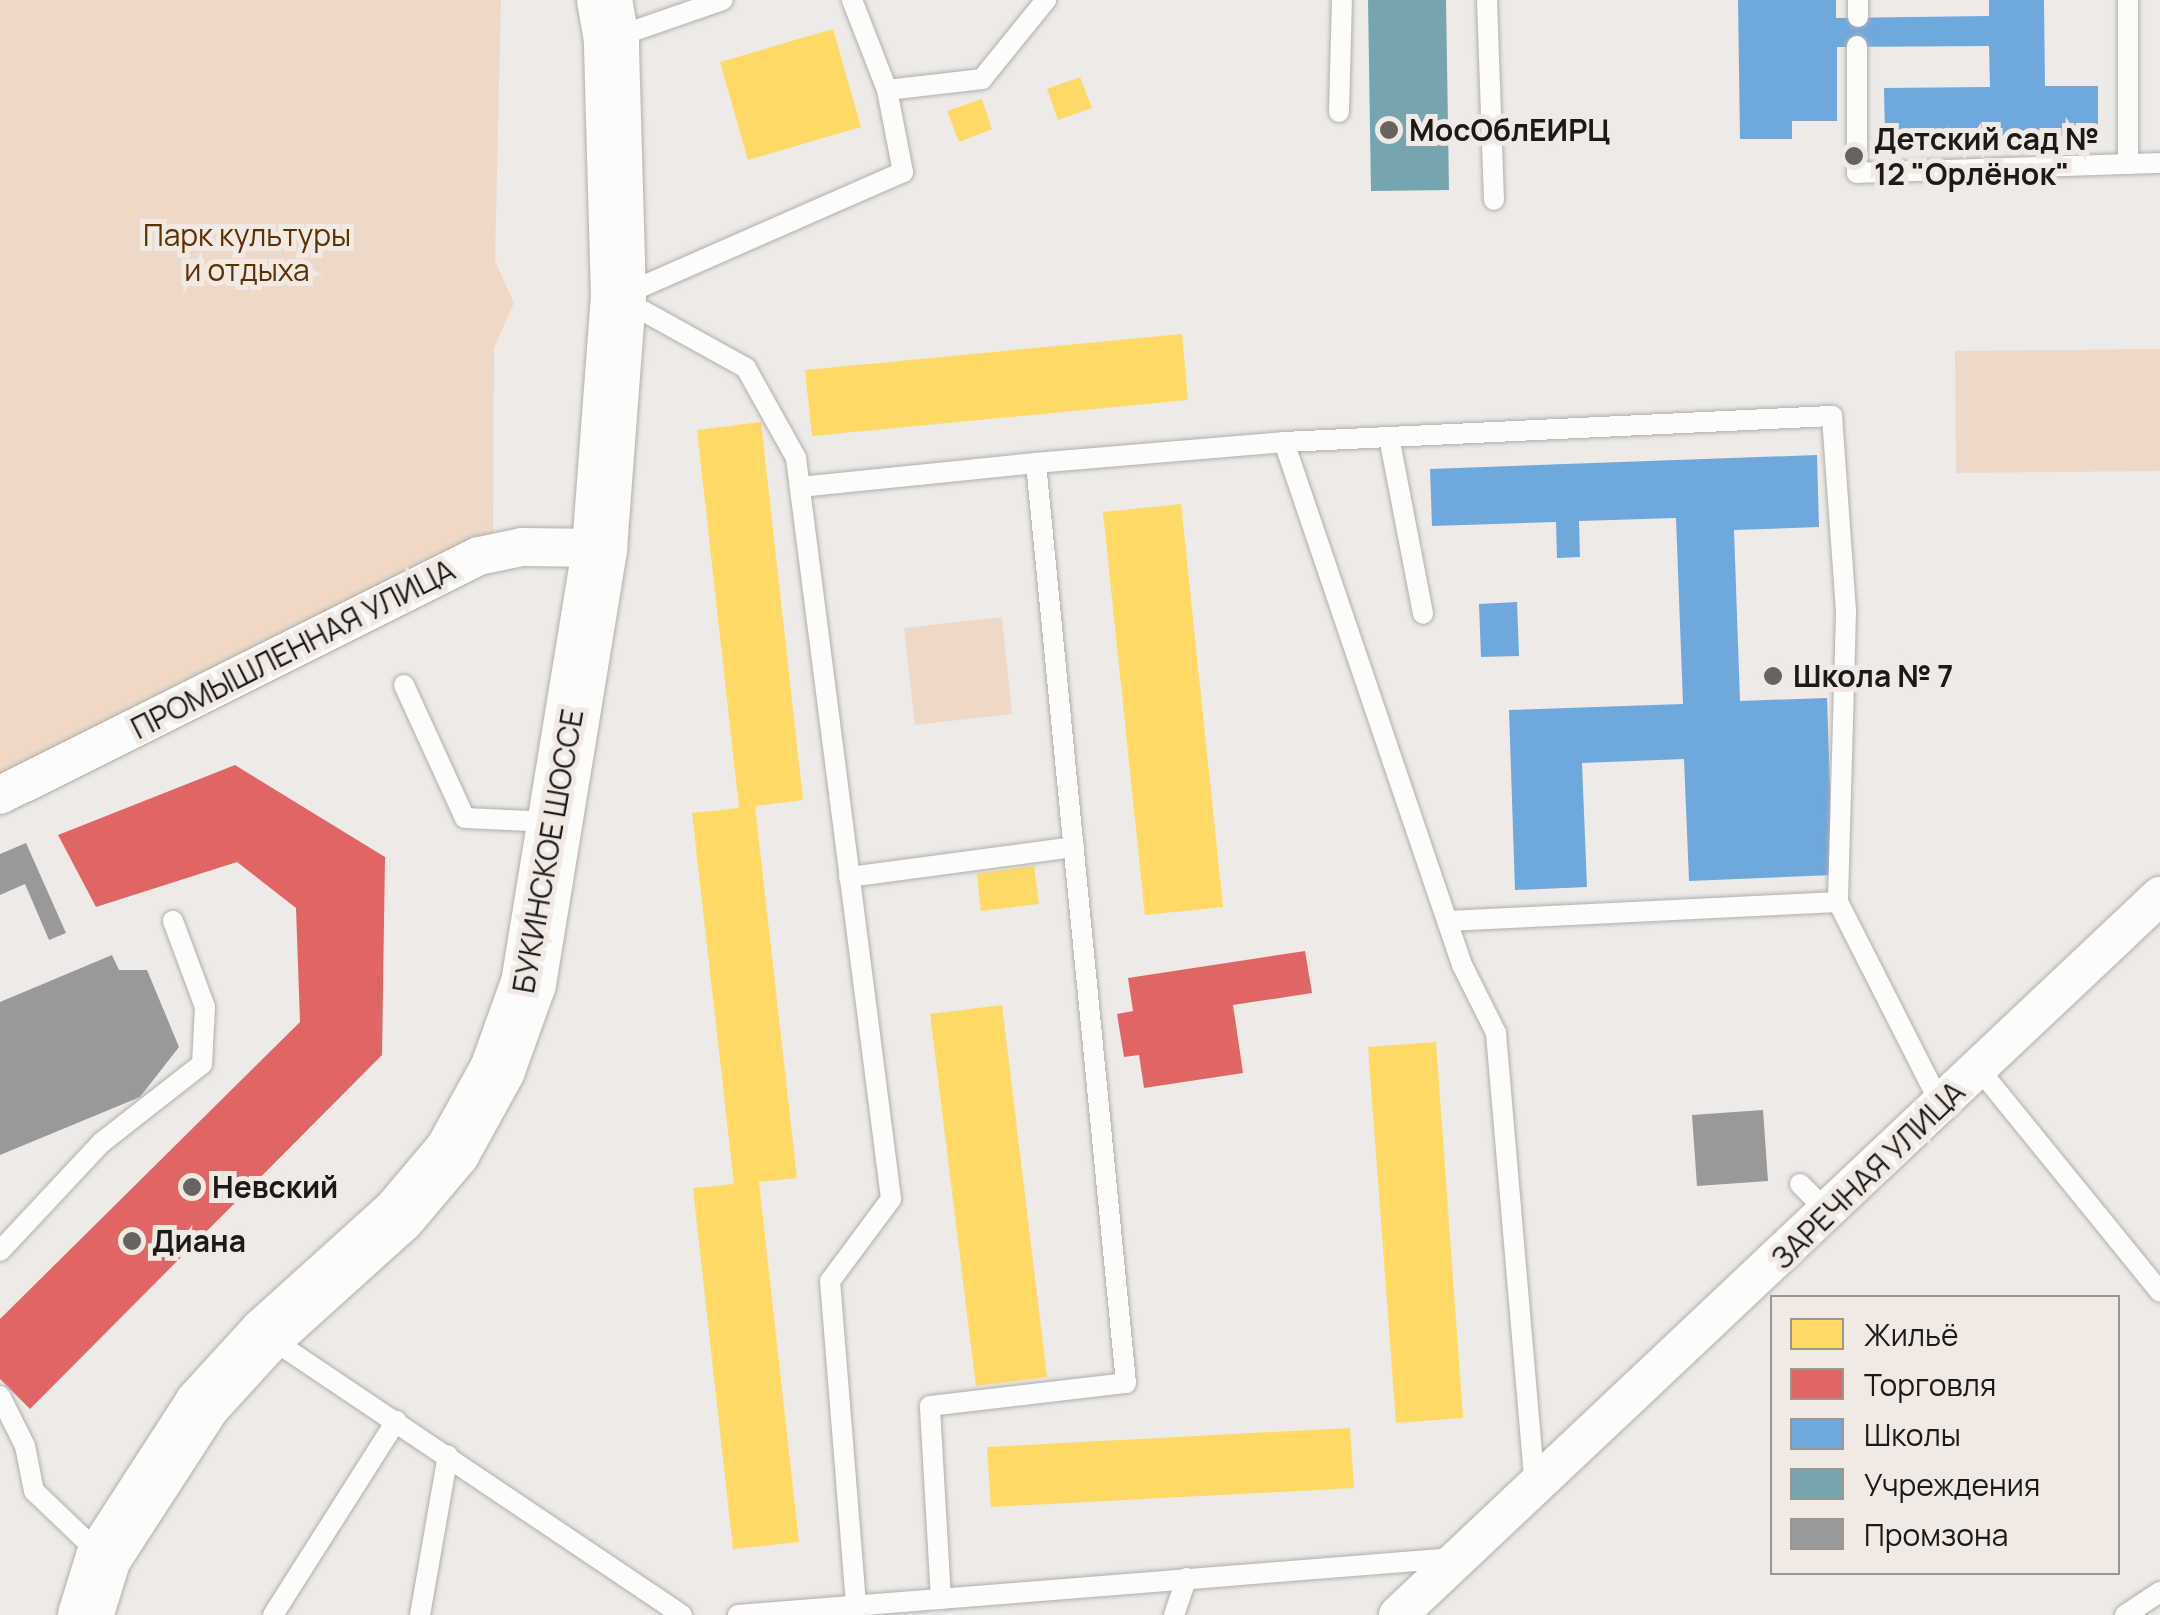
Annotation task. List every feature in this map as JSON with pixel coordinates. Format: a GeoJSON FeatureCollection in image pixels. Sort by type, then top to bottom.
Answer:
{"type":"FeatureCollection","features":[{"type":"Feature","properties":{"kind":"main road","name":"БУКИНСКОЕ ШОССЕ"},"geometry":{"type":"LineString","coordinates":[[85,1615],[103,1557],[183,1430],[265,1335],[398,1216],[452,1151],[498,1069],[528,982],[598,548],[618,297],[607,19]]}},
{"type":"Feature","properties":{"kind":"street","name":"ПРОМЫШЛЕННАЯ УЛИЦА"},"geometry":{"type":"LineString","coordinates":[[0,795],[479,556],[522,547],[598,548]]}},
{"type":"Feature","properties":{"kind":"street","name":"ЗАРЕЧНАЯ УЛИЦА"},"geometry":{"type":"LineString","coordinates":[[1398,1615],[1830,1213],[2160,896]]}},
{"type":"Feature","properties":{"kind":"lane"},"geometry":{"type":"LineString","coordinates":[[607,19],[722,0]]}},
{"type":"Feature","properties":{"kind":"lane"},"geometry":{"type":"LineString","coordinates":[[618,297],[903,172],[887,90],[852,0]]}},
{"type":"Feature","properties":{"kind":"lane"},"geometry":{"type":"LineString","coordinates":[[887,90],[982,79],[1046,0]]}},
{"type":"Feature","properties":{"kind":"lane"},"geometry":{"type":"LineString","coordinates":[[1339,112],[1342,0]]}},
{"type":"Feature","properties":{"kind":"lane"},"geometry":{"type":"LineString","coordinates":[[1486,0],[1494,200]]}},
{"type":"Feature","properties":{"kind":"lane"},"geometry":{"type":"LineString","coordinates":[[2128,0],[2128,164]]}},
{"type":"Feature","properties":{"kind":"lane"},"geometry":{"type":"LineString","coordinates":[[1858,46],[1857,173],[2160,163]]}},
{"type":"Feature","properties":{"kind":"lane"},"geometry":{"type":"LineString","coordinates":[[618,297],[746,368],[796,458],[890,1199],[830,1281],[856,1606]]}},
{"type":"Feature","properties":{"kind":"lane"},"geometry":{"type":"LineString","coordinates":[[800,487],[1284,442],[1832,416],[1846,612],[1838,902],[1942,1105]]}},
{"type":"Feature","properties":{"kind":"lane"},"geometry":{"type":"LineString","coordinates":[[1389,438],[1423,614]]}},
{"type":"Feature","properties":{"kind":"lane"},"geometry":{"type":"LineString","coordinates":[[1284,442],[1447,921],[1496,1033],[1535,1486]]}},
{"type":"Feature","properties":{"kind":"lane"},"geometry":{"type":"LineString","coordinates":[[941,1599],[930,1406],[1126,1383],[1036,464]]}},
{"type":"Feature","properties":{"kind":"lane"},"geometry":{"type":"LineString","coordinates":[[404,684],[465,818],[556,822]]}},
{"type":"Feature","properties":{"kind":"lane"},"geometry":{"type":"LineString","coordinates":[[850,877],[1074,847]]}},
{"type":"Feature","properties":{"kind":"lane"},"geometry":{"type":"LineString","coordinates":[[1447,921],[1838,902]]}},
{"type":"Feature","properties":{"kind":"lane"},"geometry":{"type":"LineString","coordinates":[[0,1251],[101,1143],[202,1064],[205,1007],[173,921]]}},
{"type":"Feature","properties":{"kind":"lane"},"geometry":{"type":"LineString","coordinates":[[1979,1069],[2160,1292]]}},
{"type":"Feature","properties":{"kind":"lane"},"geometry":{"type":"LineString","coordinates":[[1800,1184],[1830,1213]]}},
{"type":"Feature","properties":{"kind":"lane"},"geometry":{"type":"LineString","coordinates":[[265,1335],[682,1615]]}},
{"type":"Feature","properties":{"kind":"lane"},"geometry":{"type":"LineString","coordinates":[[0,1396],[25,1446],[34,1491],[103,1557]]}},
{"type":"Feature","properties":{"kind":"lane"},"geometry":{"type":"LineString","coordinates":[[273,1615],[396,1421]]}},
{"type":"Feature","properties":{"kind":"lane"},"geometry":{"type":"LineString","coordinates":[[420,1615],[448,1455]]}},
{"type":"Feature","properties":{"kind":"lane"},"geometry":{"type":"LineString","coordinates":[[738,1615],[1457,1558]]}},
{"type":"Feature","properties":{"kind":"lane"},"geometry":{"type":"LineString","coordinates":[[1174,1615],[1187,1578]]}},
{"type":"Feature","properties":{"kind":"lane"},"geometry":{"type":"LineString","coordinates":[[2126,1615],[2160,1592]]}},
{"type":"Feature","properties":{"kind":"green space","name":"Парк культуры и отдыха"},"geometry":{"type":"Polygon","coordinates":[[[0,0],[501,0],[495,261],[514,303],[494,348],[493,535],[0,778],[0,0]]]}},
{"type":"Feature","properties":{"kind":"green space"},"geometry":{"type":"Polygon","coordinates":[[[2160,349],[2160,471],[1956,473],[1955,351],[2160,349]]]}},
{"type":"Feature","properties":{"kind":"green space"},"geometry":{"type":"Polygon","coordinates":[[[1002,617],[1012,714],[915,725],[904,628],[1002,617]]]}},
{"type":"Feature","properties":{"kind":"building: Жильё"},"geometry":{"type":"Polygon","coordinates":[[[833,29],[861,127],[748,160],[720,62],[833,29]]]}},
{"type":"Feature","properties":{"kind":"building: Жильё"},"geometry":{"type":"Polygon","coordinates":[[[1080,77],[1092,108],[1058,120],[1047,89],[1080,77]]]}},
{"type":"Feature","properties":{"kind":"building: Жильё"},"geometry":{"type":"Polygon","coordinates":[[[982,99],[992,129],[959,142],[947,111],[982,99]]]}},
{"type":"Feature","properties":{"kind":"building: Жильё"},"geometry":{"type":"Polygon","coordinates":[[[1182,334],[1188,400],[812,436],[805,370],[1182,334]]]}},
{"type":"Feature","properties":{"kind":"building: Жильё"},"geometry":{"type":"Polygon","coordinates":[[[761,422],[803,800],[755,806],[797,1178],[759,1182],[799,1542],[733,1549],[693,1188],[734,1184],[692,813],[739,808],[697,430],[761,422]]]}},
{"type":"Feature","properties":{"kind":"building: Жильё"},"geometry":{"type":"Polygon","coordinates":[[[1181,504],[1223,907],[1145,915],[1103,512],[1181,504]]]}},
{"type":"Feature","properties":{"kind":"building: Жильё"},"geometry":{"type":"Polygon","coordinates":[[[1034,866],[1039,904],[981,911],[977,874],[1034,866]]]}},
{"type":"Feature","properties":{"kind":"building: Жильё"},"geometry":{"type":"Polygon","coordinates":[[[1002,1005],[1047,1377],[976,1386],[930,1014],[1002,1005]]]}},
{"type":"Feature","properties":{"kind":"building: Жильё"},"geometry":{"type":"Polygon","coordinates":[[[1436,1042],[1463,1418],[1396,1423],[1368,1047],[1436,1042]]]}},
{"type":"Feature","properties":{"kind":"building: Жильё"},"geometry":{"type":"Polygon","coordinates":[[[1350,1428],[1354,1488],[991,1507],[987,1447],[1350,1428]]]}},
{"type":"Feature","properties":{"kind":"building: Торговля","name":"Невский"},"geometry":{"type":"Polygon","coordinates":[[[235,765],[385,857],[382,1055],[30,1409],[0,1379],[0,1319],[300,1022],[296,908],[237,862],[96,907],[58,835],[235,765]]]}},
{"type":"Feature","properties":{"kind":"building: Торговля"},"geometry":{"type":"Polygon","coordinates":[[[1305,951],[1312,993],[1233,1005],[1243,1073],[1144,1088],[1139,1055],[1124,1057],[1117,1014],[1133,1011],[1128,978],[1305,951]]]}},
{"type":"Feature","properties":{"kind":"building: Школы"},"geometry":{"type":"Polygon","coordinates":[[[1738,0],[1836,0],[1836,18],[1989,16],[1989,0],[2044,0],[2045,86],[2098,86],[2098,136],[1885,138],[1884,88],[1990,87],[1989,46],[1837,47],[1837,121],[1792,121],[1792,139],[1740,139],[1738,0]]]}},
{"type":"Feature","properties":{"kind":"building: Школы"},"geometry":{"type":"Polygon","coordinates":[[[1817,455],[1819,527],[1734,530],[1740,701],[1827,698],[1833,875],[1689,881],[1684,759],[1582,763],[1587,887],[1515,890],[1509,710],[1683,704],[1676,518],[1579,521],[1580,557],[1557,558],[1556,522],[1432,526],[1430,469],[1817,455]]]}},
{"type":"Feature","properties":{"kind":"building: Школы"},"geometry":{"type":"Polygon","coordinates":[[[1517,602],[1519,656],[1481,657],[1479,604],[1517,602]]]}},
{"type":"Feature","properties":{"kind":"building: Учреждения"},"geometry":{"type":"Polygon","coordinates":[[[1368,0],[1446,0],[1449,190],[1371,191],[1368,0]]]}},
{"type":"Feature","properties":{"kind":"building: Промзона"},"geometry":{"type":"Polygon","coordinates":[[[26,843],[66,933],[49,940],[25,884],[0,895],[0,854],[26,843]]]}},
{"type":"Feature","properties":{"kind":"building: Промзона"},"geometry":{"type":"Polygon","coordinates":[[[112,955],[119,970],[147,970],[179,1047],[140,1097],[0,1155],[0,1002],[112,955]]]}},
{"type":"Feature","properties":{"kind":"building: Промзона"},"geometry":{"type":"Polygon","coordinates":[[[1763,1110],[1768,1181],[1697,1186],[1692,1115],[1763,1110]]]}},
{"type":"Feature","properties":{"kind":"place","name":"МосОблЕИРЦ"},"geometry":{"type":"Point","coordinates":[1389,130]}},
{"type":"Feature","properties":{"kind":"place","name":"Детский сад № 12 \"Орлёнок\""},"geometry":{"type":"Point","coordinates":[1854,156]}},
{"type":"Feature","properties":{"kind":"place","name":"Школа № 7"},"geometry":{"type":"Point","coordinates":[1773,676]}},
{"type":"Feature","properties":{"kind":"place","name":"Невский"},"geometry":{"type":"Point","coordinates":[192,1187]}},
{"type":"Feature","properties":{"kind":"place","name":"Диана"},"geometry":{"type":"Point","coordinates":[132,1241]}}]}
